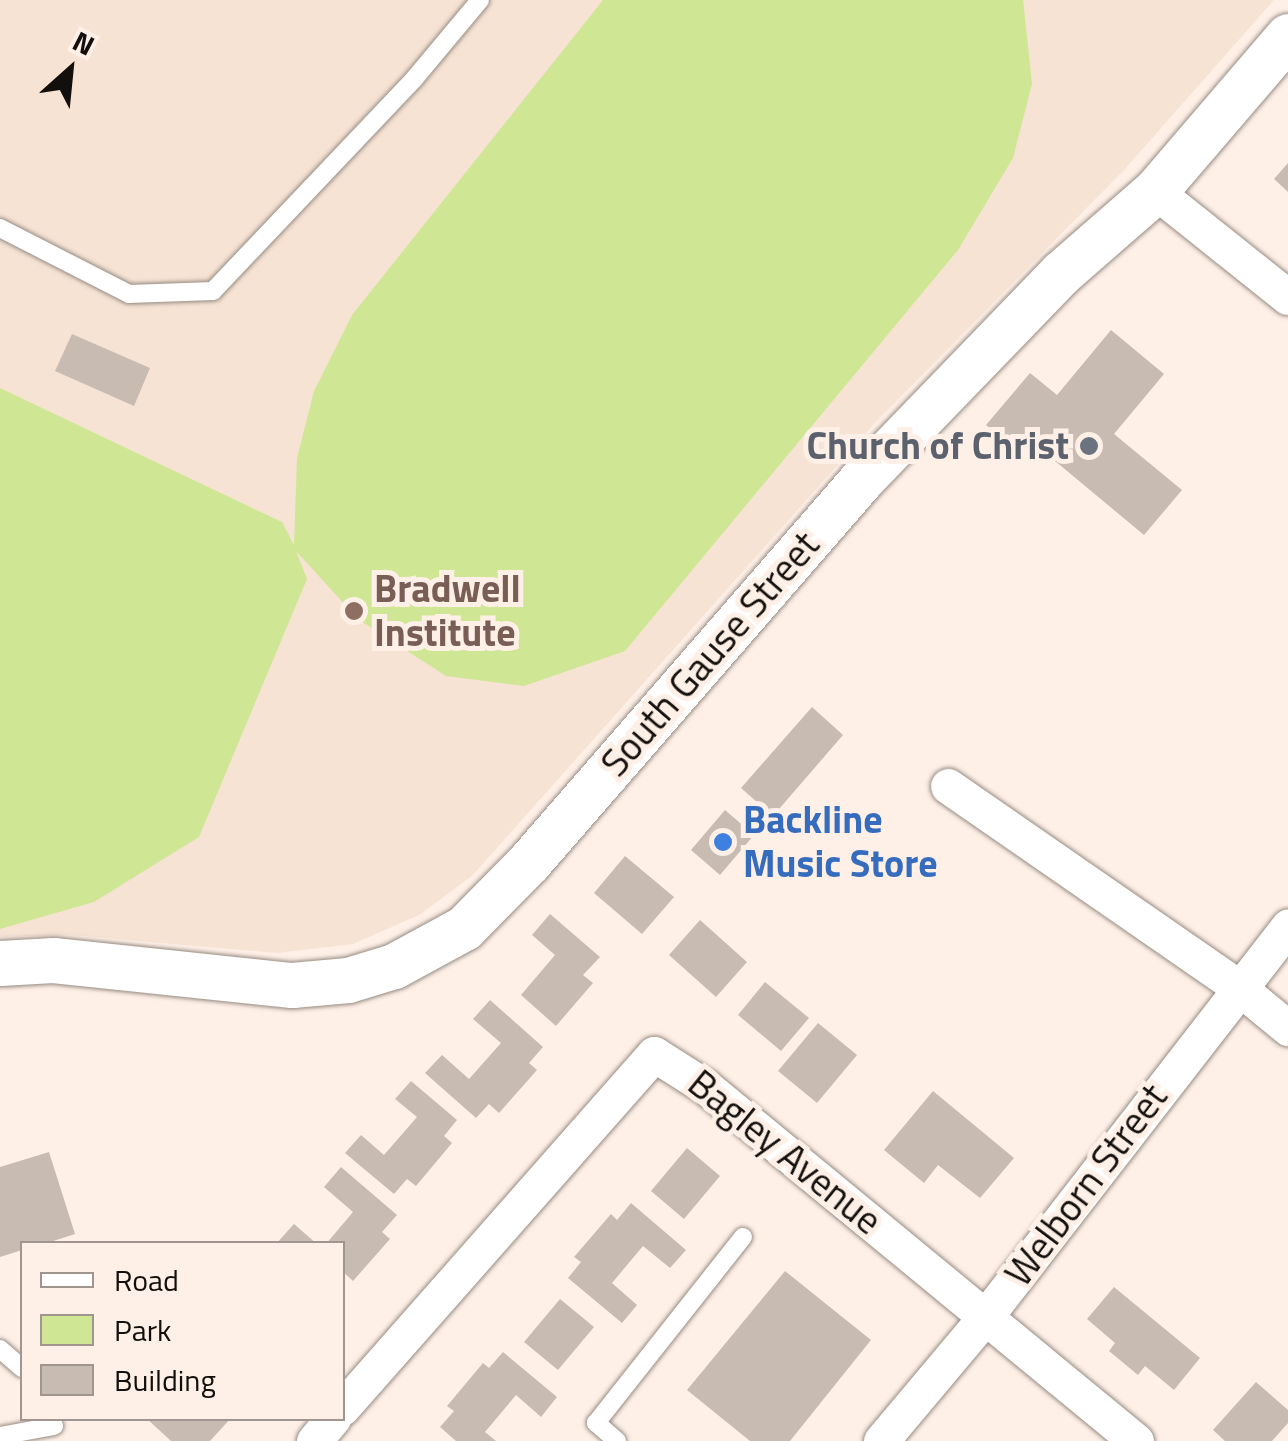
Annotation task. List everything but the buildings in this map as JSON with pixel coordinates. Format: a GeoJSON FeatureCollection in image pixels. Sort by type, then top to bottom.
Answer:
{"type":"FeatureCollection","features":[{"type":"Feature","properties":{"kind":"street","name":"South Gause Street"},"geometry":{"type":"LineString","coordinates":[[0,963],[53,960],[292,985],[348,980],[394,966],[464,928],[549,839],[885,454],[1061,273],[1155,190],[1288,36]]}},
{"type":"Feature","properties":{"kind":"street"},"geometry":{"type":"LineString","coordinates":[[1155,190],[1288,297]]}},
{"type":"Feature","properties":{"kind":"street"},"geometry":{"type":"LineString","coordinates":[[948,786],[1238,987],[1288,1028]]}},
{"type":"Feature","properties":{"kind":"street","name":"Welborn Street"},"geometry":{"type":"LineString","coordinates":[[881,1441],[986,1316],[1288,926]]}},
{"type":"Feature","properties":{"kind":"street","name":"Bagley Avenue"},"geometry":{"type":"LineString","coordinates":[[345,1405],[654,1054],[706,1087],[1136,1441]]}},
{"type":"Feature","properties":{"kind":"street"},"geometry":{"type":"LineString","coordinates":[[314,1441],[331,1421]]}},
{"type":"Feature","properties":{"kind":"lane"},"geometry":{"type":"LineString","coordinates":[[0,228],[129,294],[213,291],[414,78],[480,0]]}},
{"type":"Feature","properties":{"kind":"lane"},"geometry":{"type":"LineString","coordinates":[[617,1441],[596,1423],[743,1237]]}},
{"type":"Feature","properties":{"kind":"lane"},"geometry":{"type":"LineString","coordinates":[[0,1349],[20,1366]]}},
{"type":"Feature","properties":{"kind":"lane"},"geometry":{"type":"LineString","coordinates":[[0,1436],[55,1428]]}},
{"type":"Feature","properties":{"kind":"shaded area","name":"Bradwell Institute"},"geometry":{"type":"Polygon","coordinates":[[[0,0],[1274,0],[1124,170],[874,424],[472,876],[419,915],[353,944],[277,953],[70,935],[0,937],[0,0]]]}},
{"type":"Feature","properties":{"kind":"green space"},"geometry":{"type":"Polygon","coordinates":[[[603,0],[1023,0],[1032,84],[1013,158],[958,250],[625,651],[524,686],[446,676],[358,619],[296,551],[307,579],[199,837],[94,902],[0,929],[0,388],[282,522],[294,545],[297,458],[314,391],[352,315],[603,0]]]}},
{"type":"Feature","properties":{"kind":"place","name":"Church of Christ"},"geometry":{"type":"Point","coordinates":[1089,446]}},
{"type":"Feature","properties":{"kind":"place","name":"Bradwell Institute"},"geometry":{"type":"Point","coordinates":[354,611]}},
{"type":"Feature","properties":{"kind":"place","name":"Backline Music Store"},"geometry":{"type":"Point","coordinates":[723,842]}}]}
